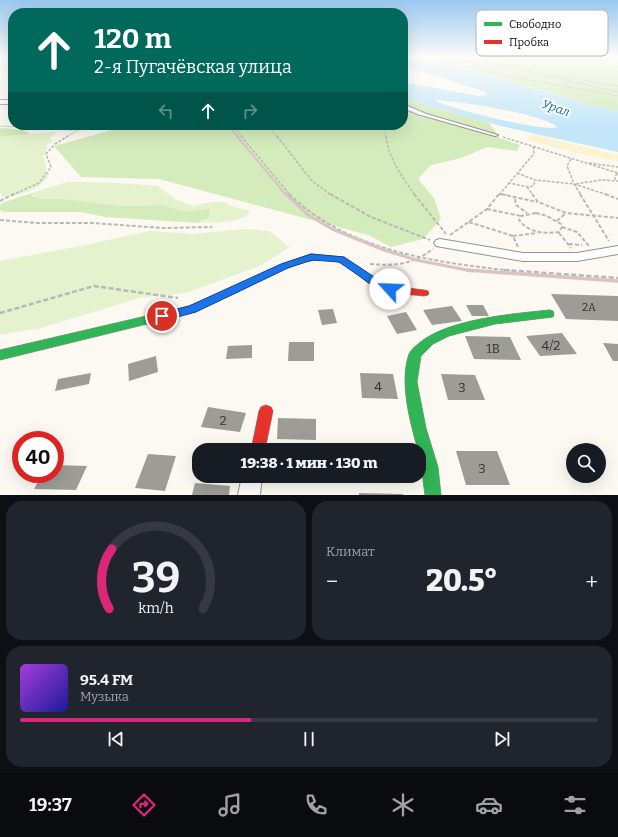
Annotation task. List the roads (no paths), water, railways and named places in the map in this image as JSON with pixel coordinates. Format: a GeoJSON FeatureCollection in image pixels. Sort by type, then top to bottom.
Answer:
{"type":"FeatureCollection","features":[{"type":"Feature","properties":{"kind":"street"},"geometry":{"type":"LineString","coordinates":[[408,109],[422,114]]}},
{"type":"Feature","properties":{"kind":"street"},"geometry":{"type":"LineString","coordinates":[[440,243],[523,257],[577,257],[612,251]]}},
{"type":"Feature","properties":{"kind":"street"},"geometry":{"type":"LineString","coordinates":[[0,355],[192,310],[285,266],[311,257],[341,259],[375,283],[390,289],[424,293]]}},
{"type":"Feature","properties":{"kind":"street"},"geometry":{"type":"LineString","coordinates":[[433,495],[430,467],[419,428],[411,382],[415,354],[429,341],[446,333],[495,320],[549,314]]}},
{"type":"Feature","properties":{"kind":"street"},"geometry":{"type":"LineString","coordinates":[[259,443],[266,411]]}},
{"type":"Feature","properties":{"kind":"street"},"geometry":{"type":"LineString","coordinates":[[248,495],[251,483]]}},
{"type":"Feature","properties":{"kind":"lane"},"geometry":{"type":"LineString","coordinates":[[422,114],[496,135]]}},
{"type":"Feature","properties":{"kind":"water","name":"Урал"},"geometry":{"type":"Polygon","coordinates":[[[450,80],[505,80],[595,106],[618,111],[618,152],[483,121],[429,106],[408,99],[408,83],[478,96],[487,95],[485,92],[450,80]],[[435,101],[477,114],[517,123],[549,128],[557,127],[535,117],[449,101],[435,101]]]}},
{"type":"Feature","properties":{"kind":"railway"},"geometry":{"type":"LineString","coordinates":[[232,130],[238,137]]}},
{"type":"Feature","properties":{"kind":"railway"},"geometry":{"type":"LineString","coordinates":[[237,136],[286,195]]}},
{"type":"Feature","properties":{"kind":"railway"},"geometry":{"type":"LineString","coordinates":[[286,194],[308,215],[332,229],[384,250],[416,260],[472,271]]}},
{"type":"Feature","properties":{"kind":"railway"},"geometry":{"type":"LineString","coordinates":[[467,270],[618,281]]}}]}
